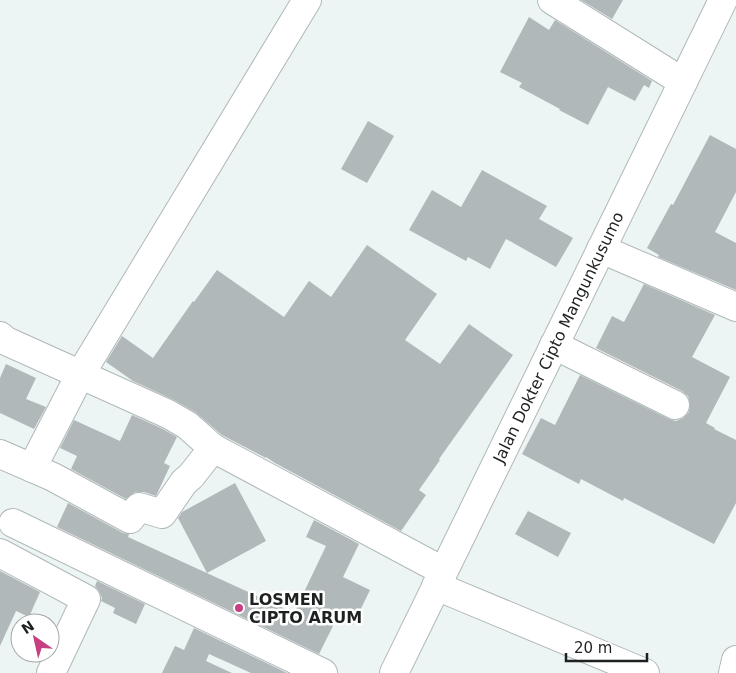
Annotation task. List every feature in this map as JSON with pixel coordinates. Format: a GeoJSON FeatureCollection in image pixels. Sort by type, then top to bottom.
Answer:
{"type":"FeatureCollection","features":[{"type":"Feature","properties":{"kind":"street"},"geometry":{"type":"LineString","coordinates":[[32,468],[80,375],[307,0]]}},
{"type":"Feature","properties":{"kind":"street"},"geometry":{"type":"LineString","coordinates":[[552,0],[683,82]]}},
{"type":"Feature","properties":{"kind":"street","name":"Jalan Dokter Cipto Mangunkusumo"},"geometry":{"type":"LineString","coordinates":[[394,673],[723,0]]}},
{"type":"Feature","properties":{"kind":"street"},"geometry":{"type":"LineString","coordinates":[[601,249],[736,307]]}},
{"type":"Feature","properties":{"kind":"street"},"geometry":{"type":"LineString","coordinates":[[0,336],[6,341],[168,414],[187,425],[213,448],[440,579],[645,673]]}},
{"type":"Feature","properties":{"kind":"street"},"geometry":{"type":"LineString","coordinates":[[554,344],[675,405]]}},
{"type":"Feature","properties":{"kind":"street"},"geometry":{"type":"LineString","coordinates":[[0,454],[53,477],[130,519],[139,507],[162,514],[184,482],[213,448]]}},
{"type":"Feature","properties":{"kind":"street"},"geometry":{"type":"LineString","coordinates":[[13,523],[323,673]]}},
{"type":"Feature","properties":{"kind":"street"},"geometry":{"type":"LineString","coordinates":[[0,553],[86,599],[51,673]]}},
{"type":"Feature","properties":{"kind":"street"},"geometry":{"type":"LineString","coordinates":[[732,673],[736,660]]}},
{"type":"Feature","properties":{"kind":"building"},"geometry":{"type":"Polygon","coordinates":[[[581,0],[623,0],[612,19],[581,0]]]}},
{"type":"Feature","properties":{"kind":"building"},"geometry":{"type":"Polygon","coordinates":[[[529,17],[549,30],[555,20],[652,81],[649,88],[644,85],[635,101],[608,87],[588,125],[519,87],[522,83],[500,72],[529,17]]]}},
{"type":"Feature","properties":{"kind":"building"},"geometry":{"type":"Polygon","coordinates":[[[368,121],[394,136],[367,183],[341,169],[368,121]]]}},
{"type":"Feature","properties":{"kind":"building"},"geometry":{"type":"Polygon","coordinates":[[[710,135],[736,149],[736,192],[715,232],[736,243],[736,290],[658,257],[659,255],[647,248],[671,204],[673,205],[710,135]]]}},
{"type":"Feature","properties":{"kind":"building"},"geometry":{"type":"Polygon","coordinates":[[[482,170],[547,206],[539,219],[573,238],[556,267],[506,239],[490,269],[468,257],[466,261],[409,230],[432,190],[461,207],[482,170]]]}},
{"type":"Feature","properties":{"kind":"building"},"geometry":{"type":"Polygon","coordinates":[[[367,245],[437,294],[405,340],[440,364],[469,324],[513,355],[419,490],[426,495],[401,531],[222,435],[195,412],[133,381],[106,362],[122,336],[153,358],[217,270],[284,317],[309,281],[331,297],[367,245]]]}},
{"type":"Feature","properties":{"kind":"building"},"geometry":{"type":"Polygon","coordinates":[[[644,284],[715,315],[692,357],[730,377],[706,423],[736,440],[736,503],[714,544],[624,498],[623,501],[581,479],[579,484],[522,454],[541,418],[555,425],[580,375],[669,419],[676,421],[683,418],[689,412],[688,396],[682,391],[596,348],[612,316],[624,322],[644,284]]]}},
{"type":"Feature","properties":{"kind":"building"},"geometry":{"type":"Polygon","coordinates":[[[6,364],[36,378],[26,399],[46,407],[34,429],[0,413],[0,378],[6,364]]]}},
{"type":"Feature","properties":{"kind":"building"},"geometry":{"type":"Polygon","coordinates":[[[132,415],[177,437],[164,463],[170,466],[156,496],[144,492],[135,492],[126,499],[71,469],[77,456],[60,448],[74,420],[120,441],[132,415]]]}},
{"type":"Feature","properties":{"kind":"building"},"geometry":{"type":"Polygon","coordinates":[[[235,483],[266,541],[207,573],[178,518],[182,512],[235,483]]]}},
{"type":"Feature","properties":{"kind":"building"},"geometry":{"type":"Polygon","coordinates":[[[68,503],[123,533],[129,534],[128,537],[294,613],[326,546],[306,537],[314,520],[359,544],[343,577],[370,590],[353,625],[337,618],[319,654],[57,527],[68,503]]]}},
{"type":"Feature","properties":{"kind":"building"},"geometry":{"type":"Polygon","coordinates":[[[528,511],[571,533],[558,557],[515,534],[528,511]]]}},
{"type":"Feature","properties":{"kind":"building"},"geometry":{"type":"Polygon","coordinates":[[[0,571],[40,592],[31,613],[16,611],[15,613],[10,613],[10,624],[0,646],[0,571]]]}},
{"type":"Feature","properties":{"kind":"building"},"geometry":{"type":"Polygon","coordinates":[[[97,581],[145,604],[136,624],[113,613],[115,608],[101,601],[102,598],[95,586],[97,581]]]}},
{"type":"Feature","properties":{"kind":"building"},"geometry":{"type":"Polygon","coordinates":[[[194,628],[287,673],[251,673],[209,654],[206,661],[232,673],[162,673],[175,646],[184,650],[194,628]]]}},
{"type":"Feature","properties":{"kind":"place","name":"LOSMEN CIPTO ARUM"},"geometry":{"type":"Point","coordinates":[239,608]}}]}
